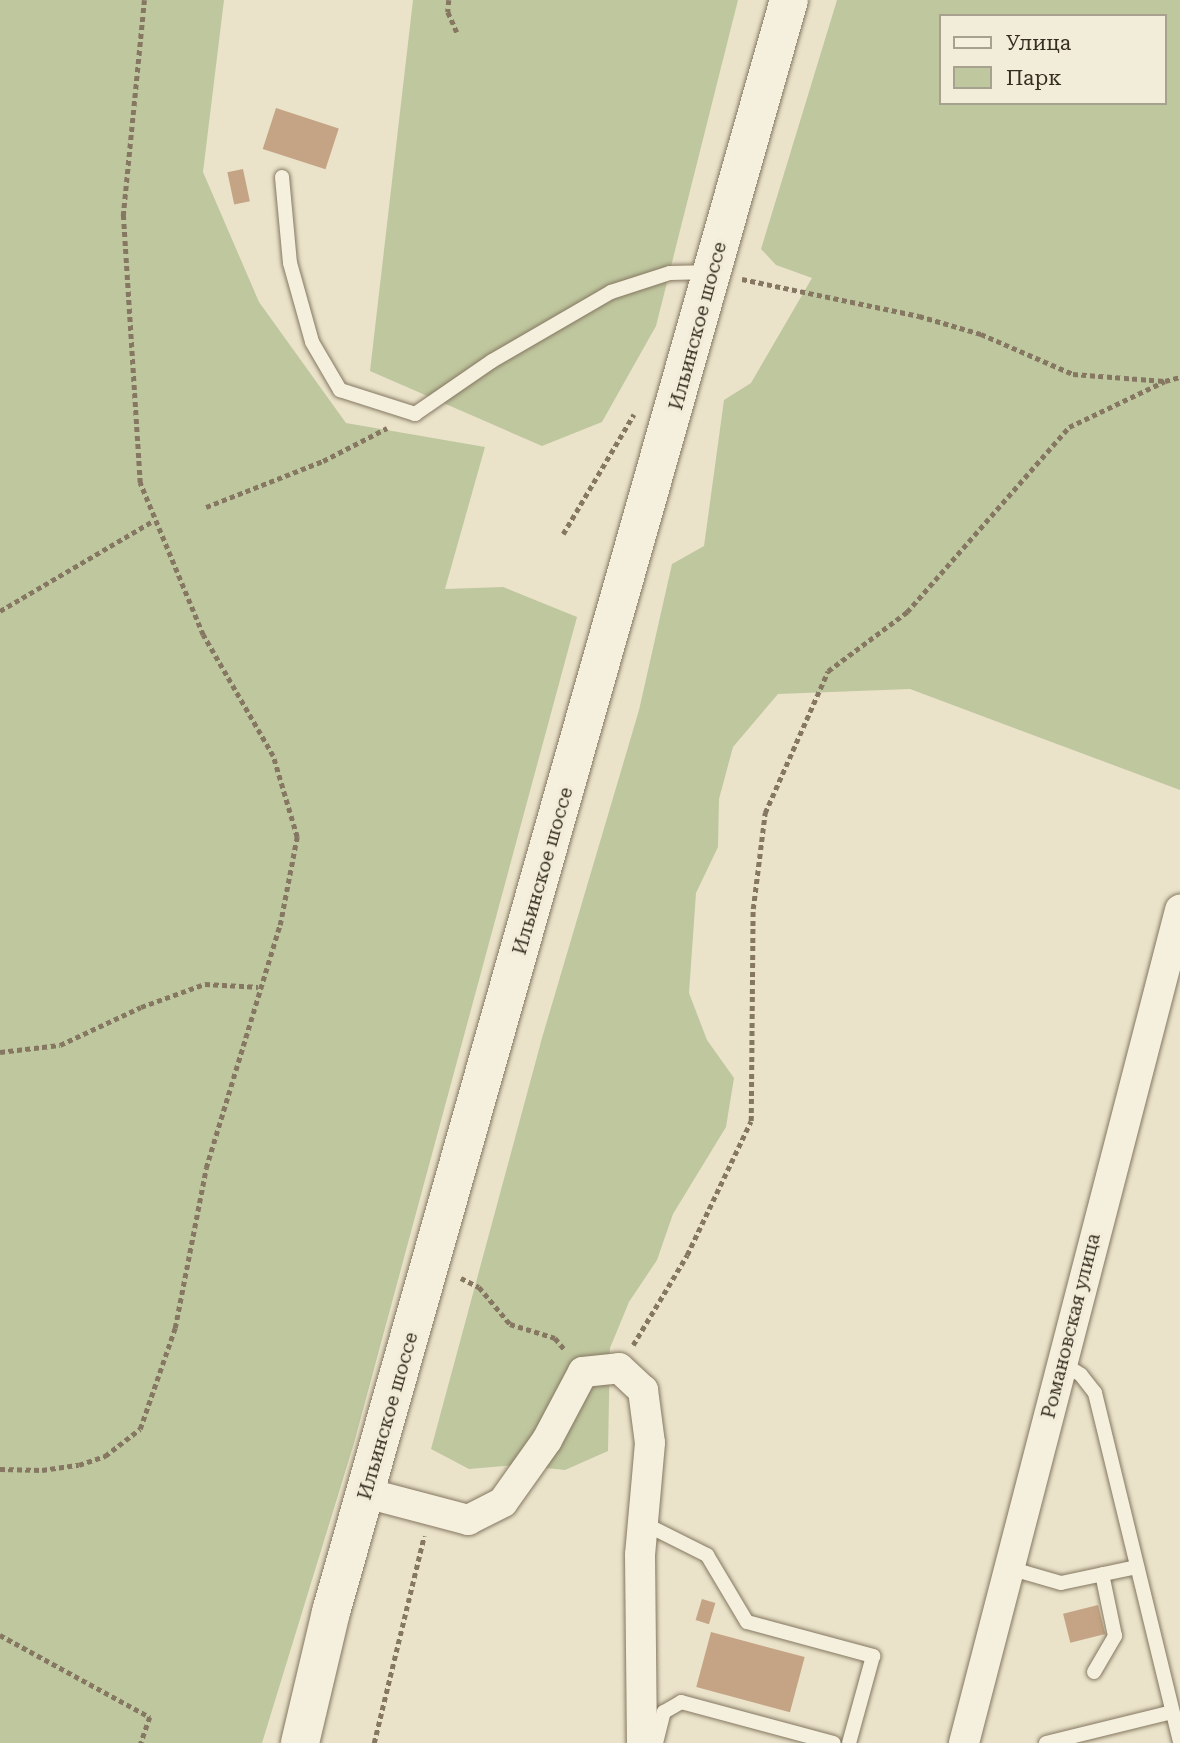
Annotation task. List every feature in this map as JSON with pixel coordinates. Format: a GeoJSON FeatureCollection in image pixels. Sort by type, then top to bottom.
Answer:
{"type":"FeatureCollection","features":[{"type":"Feature","properties":{"kind":"main road","name":"Ильинское шоссе"},"geometry":{"type":"LineString","coordinates":[[300,1743],[366,1493],[789,0]]}},
{"type":"Feature","properties":{"kind":"street","name":"Романовская улица"},"geometry":{"type":"LineString","coordinates":[[964,1743],[1180,910]]}},
{"type":"Feature","properties":{"kind":"street"},"geometry":{"type":"LineString","coordinates":[[366,1493],[468,1520],[503,1502],[547,1440],[583,1372],[619,1368],[643,1390],[650,1443],[643,1523],[642,1743]]}},
{"type":"Feature","properties":{"kind":"lane"},"geometry":{"type":"LineString","coordinates":[[282,177],[290,263],[312,342],[340,390],[415,414],[492,361],[611,292],[670,273],[712,272]]}},
{"type":"Feature","properties":{"kind":"lane"},"geometry":{"type":"LineString","coordinates":[[1062,1363],[1082,1375],[1095,1393],[1180,1743]]}},
{"type":"Feature","properties":{"kind":"lane"},"geometry":{"type":"LineString","coordinates":[[643,1523],[707,1555],[747,1622],[873,1656],[849,1743]]}},
{"type":"Feature","properties":{"kind":"lane"},"geometry":{"type":"LineString","coordinates":[[1009,1568],[1061,1583],[1137,1567]]}},
{"type":"Feature","properties":{"kind":"lane"},"geometry":{"type":"LineString","coordinates":[[1094,1672],[1115,1636],[1102,1574]]}},
{"type":"Feature","properties":{"kind":"lane"},"geometry":{"type":"LineString","coordinates":[[656,1743],[664,1712],[681,1702],[834,1743]]}},
{"type":"Feature","properties":{"kind":"lane"},"geometry":{"type":"LineString","coordinates":[[1046,1743],[1172,1712]]}},
{"type":"Feature","properties":{"kind":"path"},"geometry":{"type":"LineString","coordinates":[[0,1469],[42,1471],[79,1465],[105,1456],[140,1429],[175,1328],[206,1167],[258,987],[280,925],[296,837],[273,756],[203,635],[153,521],[140,483],[123,216],[144,0]]}},
{"type":"Feature","properties":{"kind":"path"},"geometry":{"type":"LineString","coordinates":[[449,0],[448,12],[457,32]]}},
{"type":"Feature","properties":{"kind":"path"},"geometry":{"type":"LineString","coordinates":[[712,272],[919,316],[981,334],[1073,374],[1165,381]]}},
{"type":"Feature","properties":{"kind":"path"},"geometry":{"type":"LineString","coordinates":[[619,1368],[687,1255],[751,1121],[752,909],[765,813],[828,671],[907,612],[1069,427],[1165,381],[1180,377]]}},
{"type":"Feature","properties":{"kind":"path"},"geometry":{"type":"LineString","coordinates":[[563,534],[642,402]]}},
{"type":"Feature","properties":{"kind":"path"},"geometry":{"type":"LineString","coordinates":[[206,507],[323,461],[415,414]]}},
{"type":"Feature","properties":{"kind":"path"},"geometry":{"type":"LineString","coordinates":[[0,611],[153,521]]}},
{"type":"Feature","properties":{"kind":"path"},"geometry":{"type":"LineString","coordinates":[[0,1052],[60,1045],[141,1006],[205,984],[258,987]]}},
{"type":"Feature","properties":{"kind":"path"},"geometry":{"type":"LineString","coordinates":[[460,1278],[480,1287],[510,1324],[555,1338],[583,1372]]}},
{"type":"Feature","properties":{"kind":"path"},"geometry":{"type":"LineString","coordinates":[[374,1743],[430,1510]]}},
{"type":"Feature","properties":{"kind":"path"},"geometry":{"type":"LineString","coordinates":[[0,1635],[150,1717],[141,1743]]}},
{"type":"Feature","properties":{"kind":"green space"},"geometry":{"type":"Polygon","coordinates":[[[0,0],[224,0],[203,172],[259,302],[346,423],[485,447],[445,589],[503,587],[577,617],[354,1443],[262,1743],[0,1743],[0,0]]]}},
{"type":"Feature","properties":{"kind":"green space"},"geometry":{"type":"Polygon","coordinates":[[[413,0],[738,0],[656,326],[602,422],[542,446],[370,371],[413,0]]]}},
{"type":"Feature","properties":{"kind":"green space"},"geometry":{"type":"Polygon","coordinates":[[[837,0],[1180,0],[1180,790],[910,689],[778,694],[733,747],[719,799],[718,847],[696,893],[689,993],[707,1040],[734,1078],[726,1127],[673,1214],[657,1260],[629,1302],[610,1348],[608,1451],[565,1470],[517,1465],[469,1469],[431,1449],[542,1038],[639,710],[672,564],[704,546],[724,400],[751,383],[812,278],[776,265],[761,249],[837,0]]]}},
{"type":"Feature","properties":{"kind":"building"},"geometry":{"type":"Polygon","coordinates":[[[276,108],[339,128],[325,169],[263,149],[276,108]]]}},
{"type":"Feature","properties":{"kind":"building"},"geometry":{"type":"Polygon","coordinates":[[[243,169],[250,201],[234,205],[227,172],[243,169]]]}},
{"type":"Feature","properties":{"kind":"building"},"geometry":{"type":"Polygon","coordinates":[[[702,1599],[715,1603],[709,1624],[696,1620],[702,1599]]]}},
{"type":"Feature","properties":{"kind":"building"},"geometry":{"type":"Polygon","coordinates":[[[1098,1605],[1105,1634],[1070,1643],[1063,1614],[1098,1605]]]}},
{"type":"Feature","properties":{"kind":"building"},"geometry":{"type":"Polygon","coordinates":[[[711,1632],[805,1657],[790,1712],[696,1687],[711,1632]]]}}]}
